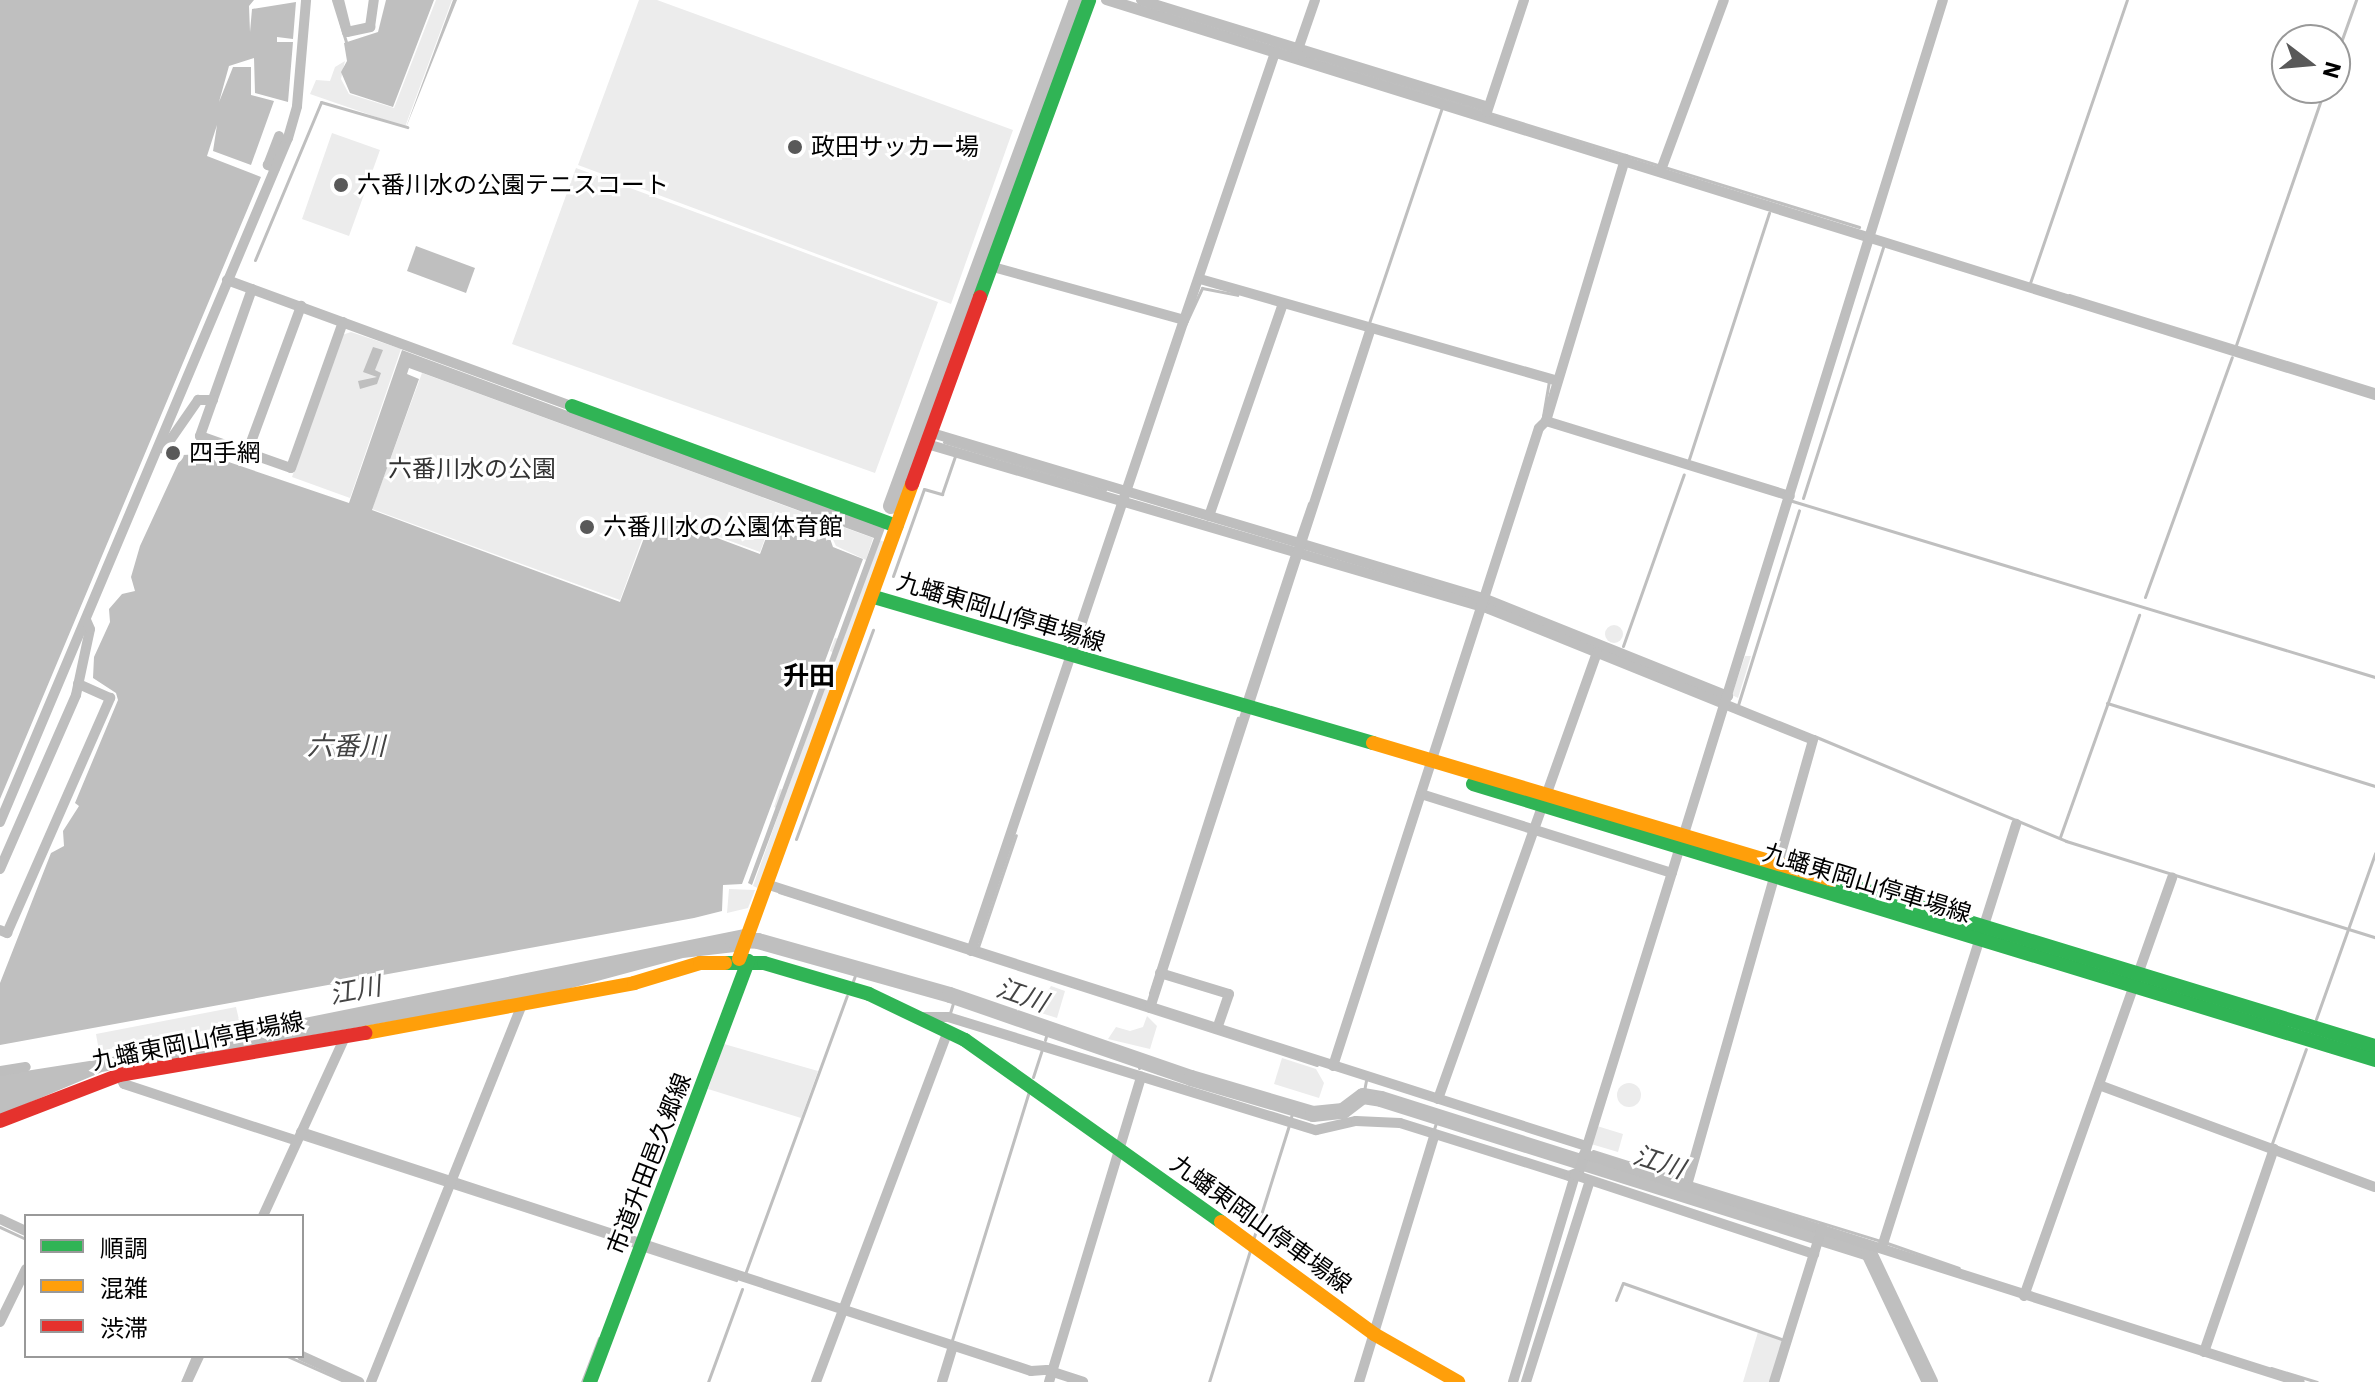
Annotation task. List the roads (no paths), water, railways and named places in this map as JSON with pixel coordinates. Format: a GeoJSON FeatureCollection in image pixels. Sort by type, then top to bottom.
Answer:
{"type":"FeatureCollection","features":[{"type":"Feature","properties":{"kind":"main road"},"geometry":{"type":"LineString","coordinates":[[874,597],[897,526],[1089,0]]}},
{"type":"Feature","properties":{"kind":"main road"},"geometry":{"type":"LineString","coordinates":[[572,406],[897,526]]}},
{"type":"Feature","properties":{"kind":"main road","name":"九蟠東岡山停車場線"},"geometry":{"type":"LineString","coordinates":[[743,957],[749,929],[874,597],[1981,934],[2375,1046]]}},
{"type":"Feature","properties":{"kind":"main road","name":"九蟠東岡山停車場線"},"geometry":{"type":"LineString","coordinates":[[0,1121],[119,1075],[522,1005],[634,983],[700,963],[743,957],[841,983],[948,1031],[1023,1077],[1374,1334],[1458,1382]]}},
{"type":"Feature","properties":{"kind":"main road","name":"市道升田邑久郷線"},"geometry":{"type":"LineString","coordinates":[[590,1382],[642,1248],[743,957]]}},
{"type":"Feature","properties":{"kind":"main road","name":"九蟠東岡山停車場線"},"geometry":{"type":"LineString","coordinates":[[2135,980],[2375,1060]]}},
{"type":"Feature","properties":{"kind":"street"},"geometry":{"type":"LineString","coordinates":[[0,822],[155,460],[275,168],[297,106],[306,0]]}},
{"type":"Feature","properties":{"kind":"street"},"geometry":{"type":"LineString","coordinates":[[339,0],[347,32],[370,27],[374,0]]}},
{"type":"Feature","properties":{"kind":"street"},"geometry":{"type":"LineString","coordinates":[[1106,0],[1275,52],[1296,53]]}},
{"type":"Feature","properties":{"kind":"street"},"geometry":{"type":"LineString","coordinates":[[1141,0],[1625,159],[1662,167],[1869,237],[2375,395]]}},
{"type":"Feature","properties":{"kind":"street"},"geometry":{"type":"LineString","coordinates":[[1296,53],[1315,0]]}},
{"type":"Feature","properties":{"kind":"street"},"geometry":{"type":"LineString","coordinates":[[1487,112],[1524,0]]}},
{"type":"Feature","properties":{"kind":"street"},"geometry":{"type":"LineString","coordinates":[[1662,167],[1724,0]]}},
{"type":"Feature","properties":{"kind":"street"},"geometry":{"type":"LineString","coordinates":[[1526,1382],[1583,1178],[1584,1153],[1943,0]]}},
{"type":"Feature","properties":{"kind":"street"},"geometry":{"type":"LineString","coordinates":[[971,951],[1275,52]]}},
{"type":"Feature","properties":{"kind":"street"},"geometry":{"type":"LineString","coordinates":[[275,168],[268,165],[279,136]]}},
{"type":"Feature","properties":{"kind":"street"},"geometry":{"type":"LineString","coordinates":[[1333,1066],[1482,602],[1544,423],[1625,159]]}},
{"type":"Feature","properties":{"kind":"street"},"geometry":{"type":"LineString","coordinates":[[993,267],[1183,323]]}},
{"type":"Feature","properties":{"kind":"street"},"geometry":{"type":"LineString","coordinates":[[1200,279],[1282,306],[1555,380]]}},
{"type":"Feature","properties":{"kind":"street"},"geometry":{"type":"LineString","coordinates":[[227,280],[572,406]]}},
{"type":"Feature","properties":{"kind":"street"},"geometry":{"type":"LineString","coordinates":[[252,289],[200,436],[291,468],[343,322]]}},
{"type":"Feature","properties":{"kind":"street"},"geometry":{"type":"LineString","coordinates":[[247,453],[301,306]]}},
{"type":"Feature","properties":{"kind":"street"},"geometry":{"type":"LineString","coordinates":[[1209,516],[1282,306]]}},
{"type":"Feature","properties":{"kind":"street"},"geometry":{"type":"LineString","coordinates":[[1150,1008],[1244,708],[1370,331]]}},
{"type":"Feature","properties":{"kind":"street"},"geometry":{"type":"LineString","coordinates":[[155,460],[198,400],[213,400]]}},
{"type":"Feature","properties":{"kind":"street"},"geometry":{"type":"LineString","coordinates":[[1544,423],[1789,499]]}},
{"type":"Feature","properties":{"kind":"street"},"geometry":{"type":"LineString","coordinates":[[930,438],[1482,602],[1727,700],[1813,740],[1688,1182]]}},
{"type":"Feature","properties":{"kind":"street"},"geometry":{"type":"LineString","coordinates":[[1125,496],[1209,516],[1298,547]]}},
{"type":"Feature","properties":{"kind":"street"},"geometry":{"type":"LineString","coordinates":[[1482,602],[1597,652],[1727,700]]}},
{"type":"Feature","properties":{"kind":"street"},"geometry":{"type":"LineString","coordinates":[[0,869],[78,684],[90,629],[86,620]]}},
{"type":"Feature","properties":{"kind":"street"},"geometry":{"type":"LineString","coordinates":[[1438,1099],[1597,652]]}},
{"type":"Feature","properties":{"kind":"street"},"geometry":{"type":"LineString","coordinates":[[0,930],[7,933],[110,698],[78,684]]}},
{"type":"Feature","properties":{"kind":"street"},"geometry":{"type":"LineString","coordinates":[[1422,795],[1672,873]]}},
{"type":"Feature","properties":{"kind":"street"},"geometry":{"type":"LineString","coordinates":[[1883,1243],[2016,824]]}},
{"type":"Feature","properties":{"kind":"street"},"geometry":{"type":"LineString","coordinates":[[2025,1292],[2172,877]]}},
{"type":"Feature","properties":{"kind":"street"},"geometry":{"type":"LineString","coordinates":[[766,884],[1438,1099],[1584,1153],[1688,1182],[1822,1228],[1883,1243],[2300,1382]]}},
{"type":"Feature","properties":{"kind":"street"},"geometry":{"type":"LineString","coordinates":[[1160,973],[1229,994],[1217,1029]]}},
{"type":"Feature","properties":{"kind":"street"},"geometry":{"type":"LineString","coordinates":[[371,1382],[522,1005]]}},
{"type":"Feature","properties":{"kind":"street"},"geometry":{"type":"LineString","coordinates":[[922,1017],[948,1017],[1316,1130],[1381,1121],[1435,1134],[1813,1252]]}},
{"type":"Feature","properties":{"kind":"street"},"geometry":{"type":"LineString","coordinates":[[816,1382],[948,1031]]}},
{"type":"Feature","properties":{"kind":"street"},"geometry":{"type":"LineString","coordinates":[[264,1214],[346,1035]]}},
{"type":"Feature","properties":{"kind":"street"},"geometry":{"type":"LineString","coordinates":[[0,1071],[26,1067]]}},
{"type":"Feature","properties":{"kind":"street"},"geometry":{"type":"LineString","coordinates":[[119,1075],[124,1084],[299,1137],[841,1313],[1031,1371],[1083,1382]]}},
{"type":"Feature","properties":{"kind":"street"},"geometry":{"type":"LineString","coordinates":[[1051,1376],[1141,1077]]}},
{"type":"Feature","properties":{"kind":"street"},"geometry":{"type":"LineString","coordinates":[[2100,1086],[2375,1187]]}},
{"type":"Feature","properties":{"kind":"street"},"geometry":{"type":"LineString","coordinates":[[1359,1382],[1435,1134]]}},
{"type":"Feature","properties":{"kind":"street"},"geometry":{"type":"LineString","coordinates":[[2205,1349],[2272,1149]]}},
{"type":"Feature","properties":{"kind":"street"},"geometry":{"type":"LineString","coordinates":[[1513,1382],[1583,1178]]}},
{"type":"Feature","properties":{"kind":"street"},"geometry":{"type":"LineString","coordinates":[[0,1219],[24,1230]]}},
{"type":"Feature","properties":{"kind":"street"},"geometry":{"type":"LineString","coordinates":[[1774,1382],[1822,1228]]}},
{"type":"Feature","properties":{"kind":"street"},"geometry":{"type":"LineString","coordinates":[[0,1322],[24,1273]]}},
{"type":"Feature","properties":{"kind":"street"},"geometry":{"type":"LineString","coordinates":[[942,1382],[952,1347]]}},
{"type":"Feature","properties":{"kind":"street"},"geometry":{"type":"LineString","coordinates":[[304,1357],[359,1382]]}},
{"type":"Feature","properties":{"kind":"street"},"geometry":{"type":"LineString","coordinates":[[187,1382],[198,1358]]}},
{"type":"Feature","properties":{"kind":"water"},"geometry":{"type":"Polygon","coordinates":[[[0,0],[254,0],[249,6],[250,32],[252,9],[296,2],[293,39],[277,37],[277,42],[293,42],[288,102],[255,93],[254,58],[229,66],[219,102],[233,67],[251,67],[251,95],[274,101],[251,165],[213,151],[217,125],[207,156],[261,177],[0,799],[0,0]]]}},
{"type":"Feature","properties":{"kind":"water"},"geometry":{"type":"Polygon","coordinates":[[[386,0],[434,0],[393,107],[350,93],[341,72],[347,61],[344,43],[378,32],[386,0]]]}},
{"type":"Feature","properties":{"kind":"water"},"geometry":{"type":"Polygon","coordinates":[[[453,0],[457,0],[405,130],[419,92],[453,0]]]}},
{"type":"Feature","properties":{"kind":"water"},"geometry":{"type":"Polygon","coordinates":[[[416,246],[475,268],[466,293],[407,271],[416,246]]]}},
{"type":"Feature","properties":{"kind":"water"},"geometry":{"type":"Polygon","coordinates":[[[373,347],[383,350],[375,370],[381,373],[377,384],[360,389],[358,381],[377,377],[363,372],[373,347]]]}},
{"type":"Feature","properties":{"kind":"water","name":"六番川"},"geometry":{"type":"Polygon","coordinates":[[[402,350],[885,528],[752,885],[748,883],[874,538],[409,368],[407,374],[419,379],[372,510],[620,602],[653,514],[760,554],[770,527],[815,542],[827,530],[833,547],[863,559],[742,884],[723,885],[722,911],[694,918],[0,1045],[0,983],[51,853],[64,846],[63,831],[79,806],[75,803],[118,700],[116,693],[93,678],[94,657],[110,622],[109,609],[122,594],[135,591],[131,577],[140,546],[182,455],[205,454],[349,503],[402,350]]]}},
{"type":"Feature","properties":{"kind":"water"},"geometry":{"type":"Polygon","coordinates":[[[744,929],[735,952],[683,958],[549,994],[102,1072],[0,1115],[0,1075],[102,1059],[744,929]]]}},
{"type":"Feature","properties":{"kind":"waterway"},"geometry":{"type":"LineString","coordinates":[[333,0],[347,45]]}},
{"type":"Feature","properties":{"kind":"waterway"},"geometry":{"type":"LineString","coordinates":[[891,506],[1077,0]]}},
{"type":"Feature","properties":{"kind":"waterway"},"geometry":{"type":"LineString","coordinates":[[1123,0],[1294,53]]}},
{"type":"Feature","properties":{"kind":"waterway"},"geometry":{"type":"LineString","coordinates":[[2030,283],[2127,0]]}},
{"type":"Feature","properties":{"kind":"waterway"},"geometry":{"type":"LineString","coordinates":[[2347,24],[2356,0]]}},
{"type":"Feature","properties":{"kind":"waterway"},"geometry":{"type":"LineString","coordinates":[[1301,55],[1859,227]]}},
{"type":"Feature","properties":{"kind":"waterway"},"geometry":{"type":"LineString","coordinates":[[255,260],[321,102],[407,127]]}},
{"type":"Feature","properties":{"kind":"waterway"},"geometry":{"type":"LineString","coordinates":[[2236,345],[2319,104]]}},
{"type":"Feature","properties":{"kind":"waterway"},"geometry":{"type":"LineString","coordinates":[[1369,323],[1442,107]]}},
{"type":"Feature","properties":{"kind":"waterway"},"geometry":{"type":"LineString","coordinates":[[1689,459],[1769,213]]}},
{"type":"Feature","properties":{"kind":"waterway"},"geometry":{"type":"LineString","coordinates":[[1803,498],[1883,247]]}},
{"type":"Feature","properties":{"kind":"waterway"},"geometry":{"type":"LineString","coordinates":[[978,268],[983,269]]}},
{"type":"Feature","properties":{"kind":"waterway"},"geometry":{"type":"LineString","coordinates":[[1185,325],[1202,288],[1237,295]]}},
{"type":"Feature","properties":{"kind":"waterway"},"geometry":{"type":"LineString","coordinates":[[2069,295],[2375,389]]}},
{"type":"Feature","properties":{"kind":"waterway"},"geometry":{"type":"LineString","coordinates":[[2145,597],[2232,357]]}},
{"type":"Feature","properties":{"kind":"waterway"},"geometry":{"type":"LineString","coordinates":[[1542,422],[1549,381]]}},
{"type":"Feature","properties":{"kind":"waterway"},"geometry":{"type":"LineString","coordinates":[[918,434],[922,436]]}},
{"type":"Feature","properties":{"kind":"waterway"},"geometry":{"type":"LineString","coordinates":[[944,442],[1105,490]]}},
{"type":"Feature","properties":{"kind":"waterway"},"geometry":{"type":"LineString","coordinates":[[893,576],[924,489],[942,494],[955,456]]}},
{"type":"Feature","properties":{"kind":"waterway"},"geometry":{"type":"LineString","coordinates":[[1623,646],[1684,474]]}},
{"type":"Feature","properties":{"kind":"waterway"},"geometry":{"type":"LineString","coordinates":[[1789,500],[2375,677]]}},
{"type":"Feature","properties":{"kind":"waterway"},"geometry":{"type":"LineString","coordinates":[[1297,538],[1309,503]]}},
{"type":"Feature","properties":{"kind":"waterway"},"geometry":{"type":"LineString","coordinates":[[1738,705],[1799,510]]}},
{"type":"Feature","properties":{"kind":"waterway"},"geometry":{"type":"LineString","coordinates":[[1244,700],[1291,557]]}},
{"type":"Feature","properties":{"kind":"waterway"},"geometry":{"type":"LineString","coordinates":[[2060,837],[2139,615]]}},
{"type":"Feature","properties":{"kind":"waterway"},"geometry":{"type":"LineString","coordinates":[[796,839],[873,630]]}},
{"type":"Feature","properties":{"kind":"waterway"},"geometry":{"type":"LineString","coordinates":[[2107,703],[2375,786]]}},
{"type":"Feature","properties":{"kind":"waterway"},"geometry":{"type":"LineString","coordinates":[[1150,993],[1238,718]]}},
{"type":"Feature","properties":{"kind":"waterway"},"geometry":{"type":"LineString","coordinates":[[1814,736],[2066,841],[2375,937]]}},
{"type":"Feature","properties":{"kind":"waterway"},"geometry":{"type":"LineString","coordinates":[[978,947],[1016,835]]}},
{"type":"Feature","properties":{"kind":"waterway"},"geometry":{"type":"LineString","coordinates":[[2316,1019],[2375,853]]}},
{"type":"Feature","properties":{"kind":"waterway"},"geometry":{"type":"LineString","coordinates":[[779,892],[1317,1065]]}},
{"type":"Feature","properties":{"kind":"waterway","name":"江川"},"geometry":{"type":"LineString","coordinates":[[733,940],[758,941],[950,995],[1191,1078],[1313,1114],[1343,1111],[1363,1096],[1381,1099],[1869,1253],[1930,1382]]}},
{"type":"Feature","properties":{"kind":"waterway"},"geometry":{"type":"LineString","coordinates":[[853,981],[857,970]]}},
{"type":"Feature","properties":{"kind":"waterway"},"geometry":{"type":"LineString","coordinates":[[745,1274],[847,996]]}},
{"type":"Feature","properties":{"kind":"waterway"},"geometry":{"type":"LineString","coordinates":[[950,1013],[955,997]]}},
{"type":"Feature","properties":{"kind":"waterway"},"geometry":{"type":"LineString","coordinates":[[1045,1040],[1048,1029]]}},
{"type":"Feature","properties":{"kind":"waterway"},"geometry":{"type":"LineString","coordinates":[[2271,1146],[2306,1049]]}},
{"type":"Feature","properties":{"kind":"waterway"},"geometry":{"type":"LineString","coordinates":[[1033,1077],[1042,1050]]}},
{"type":"Feature","properties":{"kind":"waterway","name":"江川"},"geometry":{"type":"LineString","coordinates":[[1139,1068],[1141,1061]]}},
{"type":"Feature","properties":{"kind":"waterway"},"geometry":{"type":"LineString","coordinates":[[1363,1096],[1366,1080]]}},
{"type":"Feature","properties":{"kind":"waterway"},"geometry":{"type":"LineString","coordinates":[[952,1340],[1030,1088]]}},
{"type":"Feature","properties":{"kind":"waterway"},"geometry":{"type":"LineString","coordinates":[[1291,1117],[1294,1108]]}},
{"type":"Feature","properties":{"kind":"waterway"},"geometry":{"type":"LineString","coordinates":[[1434,1129],[1438,1117]]}},
{"type":"Feature","properties":{"kind":"waterway"},"geometry":{"type":"LineString","coordinates":[[1253,1240],[1289,1125]]}},
{"type":"Feature","properties":{"kind":"waterway"},"geometry":{"type":"LineString","coordinates":[[302,1138],[637,1247]]}},
{"type":"Feature","properties":{"kind":"waterway"},"geometry":{"type":"LineString","coordinates":[[1593,1151],[1685,1180]]}},
{"type":"Feature","properties":{"kind":"waterway"},"geometry":{"type":"LineString","coordinates":[[1692,1183],[1880,1241]]}},
{"type":"Feature","properties":{"kind":"waterway"},"geometry":{"type":"LineString","coordinates":[[0,1227],[24,1238]]}},
{"type":"Feature","properties":{"kind":"waterway"},"geometry":{"type":"LineString","coordinates":[[1887,1243],[1959,1268]]}},
{"type":"Feature","properties":{"kind":"waterway"},"geometry":{"type":"LineString","coordinates":[[644,1250],[736,1280]]}},
{"type":"Feature","properties":{"kind":"waterway"},"geometry":{"type":"LineString","coordinates":[[1209,1382],[1250,1250]]}},
{"type":"Feature","properties":{"kind":"waterway"},"geometry":{"type":"LineString","coordinates":[[1616,1300],[1623,1283],[1784,1340]]}},
{"type":"Feature","properties":{"kind":"waterway"},"geometry":{"type":"LineString","coordinates":[[708,1382],[742,1289]]}},
{"type":"Feature","properties":{"kind":"waterway"},"geometry":{"type":"LineString","coordinates":[[582,1382],[599,1338]]}},
{"type":"Feature","properties":{"kind":"waterway"},"geometry":{"type":"LineString","coordinates":[[182,1382],[192,1358]]}},
{"type":"Feature","properties":{"kind":"waterway"},"geometry":{"type":"LineString","coordinates":[[292,1358],[346,1382]]}},
{"type":"Feature","properties":{"kind":"waterway"},"geometry":{"type":"LineString","coordinates":[[2271,1368],[2317,1382]]}},
{"type":"Feature","properties":{"kind":"place","name":"政田サッカー場"},"geometry":{"type":"Point","coordinates":[795,147]}},
{"type":"Feature","properties":{"kind":"place","name":"六番川水の公園テニスコート"},"geometry":{"type":"Point","coordinates":[341,185]}},
{"type":"Feature","properties":{"kind":"place","name":"四手網"},"geometry":{"type":"Point","coordinates":[173,453]}},
{"type":"Feature","properties":{"kind":"place","name":"六番川水の公園体育館"},"geometry":{"type":"Point","coordinates":[587,527]}},
{"type":"Feature","properties":{"kind":"district","name":"升田"},"geometry":{"type":"Point","coordinates":[809,676]}},
{"type":"Feature","properties":{"kind":"park label","name":"六番川水の公園"},"geometry":{"type":"Point","coordinates":[472,469]}}]}
